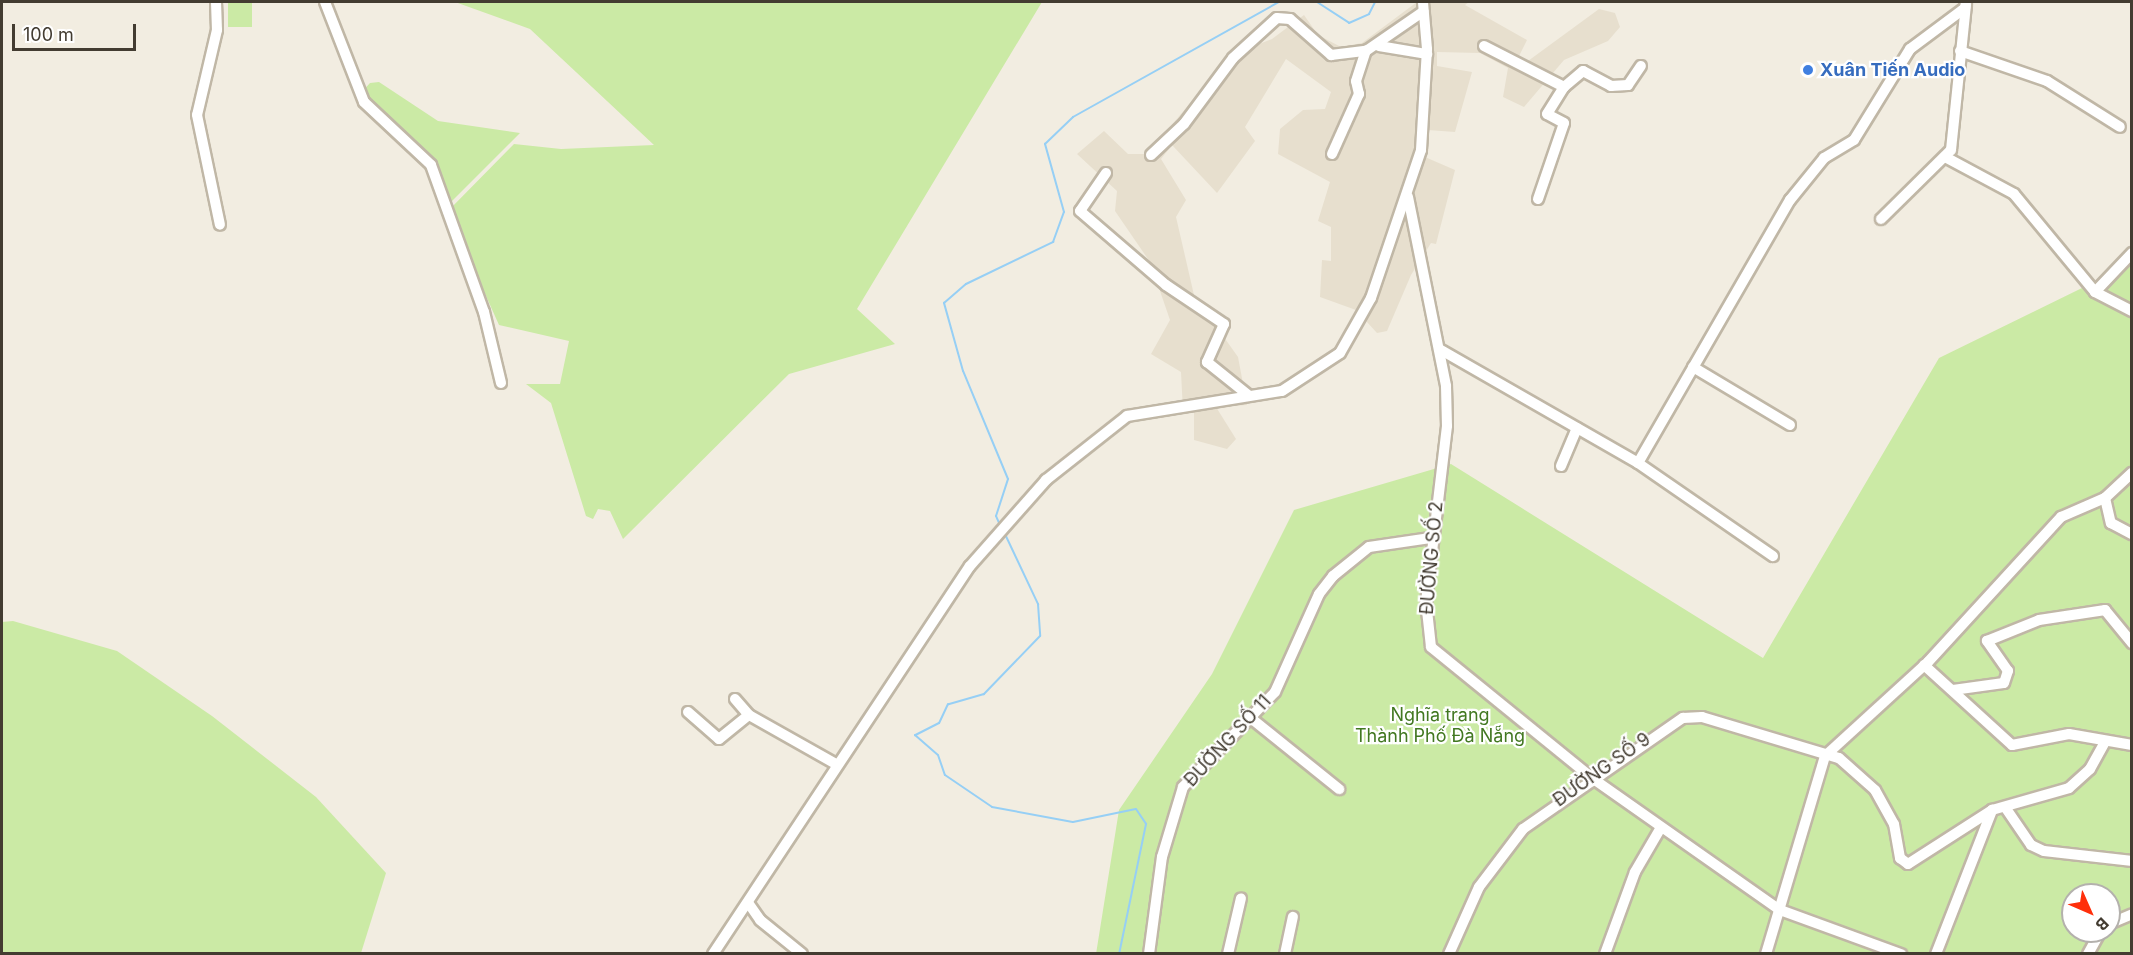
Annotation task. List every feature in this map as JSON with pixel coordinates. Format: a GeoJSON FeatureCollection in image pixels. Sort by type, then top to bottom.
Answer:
{"type":"FeatureCollection","features":[{"type":"Feature","properties":{"kind":"street"},"geometry":{"type":"LineString","coordinates":[[216,2],[217,30],[196,115],[220,225]]}},
{"type":"Feature","properties":{"kind":"street"},"geometry":{"type":"LineString","coordinates":[[326,2],[364,102],[431,165],[484,312],[501,383]]}},
{"type":"Feature","properties":{"kind":"street"},"geometry":{"type":"LineString","coordinates":[[1881,219],[1947,158],[1954,140],[1966,2]]}},
{"type":"Feature","properties":{"kind":"street"},"geometry":{"type":"LineString","coordinates":[[1638,463],[1693,367],[1719,331],[1790,200],[1824,158],[1854,140],[1910,49],[1965,8],[1966,2]]}},
{"type":"Feature","properties":{"kind":"street"},"geometry":{"type":"LineString","coordinates":[[1150,155],[1184,123],[1233,58],[1277,18],[1290,19],[1331,55],[1365,51],[1423,6]]}},
{"type":"Feature","properties":{"kind":"street"},"geometry":{"type":"LineString","coordinates":[[713,954],[749,904],[836,764],[992,539],[1046,480],[1127,417],[1282,391],[1340,353],[1361,323],[1408,195],[1421,150],[1427,54],[1423,6]]}},
{"type":"Feature","properties":{"kind":"street"},"geometry":{"type":"LineString","coordinates":[[1379,46],[1427,54]]}},
{"type":"Feature","properties":{"kind":"street"},"geometry":{"type":"LineString","coordinates":[[1484,46],[1563,87]]}},
{"type":"Feature","properties":{"kind":"street"},"geometry":{"type":"LineString","coordinates":[[1332,154],[1359,94],[1356,81],[1365,51]]}},
{"type":"Feature","properties":{"kind":"street"},"geometry":{"type":"LineString","coordinates":[[1960,51],[2047,81],[2120,127]]}},
{"type":"Feature","properties":{"kind":"street"},"geometry":{"type":"LineString","coordinates":[[1538,200],[1564,123],[1547,114],[1563,87],[1583,71],[1611,86],[1628,85],[1641,66]]}},
{"type":"Feature","properties":{"kind":"street"},"geometry":{"type":"LineString","coordinates":[[1947,158],[2014,194],[2095,292],[2132,311]]}},
{"type":"Feature","properties":{"kind":"street"},"geometry":{"type":"LineString","coordinates":[[1106,173],[1080,212],[1166,285],[1224,324],[1208,362],[1248,395]]}},
{"type":"Feature","properties":{"kind":"street","name":"ĐƯỜNG SỐ 2"},"geometry":{"type":"LineString","coordinates":[[1408,195],[1441,350],[1447,426],[1430,538],[1426,601],[1431,647],[1592,778],[1660,829],[1780,910],[1901,954]]}},
{"type":"Feature","properties":{"kind":"street"},"geometry":{"type":"LineString","coordinates":[[2095,292],[2132,253]]}},
{"type":"Feature","properties":{"kind":"street"},"geometry":{"type":"LineString","coordinates":[[1441,350],[1638,463],[1773,556]]}},
{"type":"Feature","properties":{"kind":"street"},"geometry":{"type":"LineString","coordinates":[[1693,367],[1790,425]]}},
{"type":"Feature","properties":{"kind":"street"},"geometry":{"type":"LineString","coordinates":[[1561,466],[1577,428]]}},
{"type":"Feature","properties":{"kind":"street"},"geometry":{"type":"LineString","coordinates":[[1766,954],[1825,756],[1924,665],[2061,517],[2105,498],[2132,473]]}},
{"type":"Feature","properties":{"kind":"street"},"geometry":{"type":"LineString","coordinates":[[2105,498],[2111,523],[2132,534]]}},
{"type":"Feature","properties":{"kind":"street","name":"ĐƯỜNG SỐ 11"},"geometry":{"type":"LineString","coordinates":[[1149,954],[1162,857],[1183,787],[1252,719],[1275,692],[1319,594],[1333,576],[1369,548],[1430,538]]}},
{"type":"Feature","properties":{"kind":"street"},"geometry":{"type":"LineString","coordinates":[[1953,690],[2004,683],[2008,671],[1985,646],[1987,641],[2039,620],[2105,610],[2132,643]]}},
{"type":"Feature","properties":{"kind":"street"},"geometry":{"type":"LineString","coordinates":[[1924,665],[2012,745],[2069,734],[2132,745]]}},
{"type":"Feature","properties":{"kind":"street"},"geometry":{"type":"LineString","coordinates":[[735,699],[749,715],[836,764]]}},
{"type":"Feature","properties":{"kind":"street"},"geometry":{"type":"LineString","coordinates":[[688,712],[720,739],[749,715]]}},
{"type":"Feature","properties":{"kind":"street","name":"ĐƯỜNG SỐ 9"},"geometry":{"type":"LineString","coordinates":[[1449,954],[1475,894],[1507,847],[1536,817],[1683,718],[1702,717],[1825,756],[1839,758],[1875,790],[1894,824],[1900,858],[1908,864],[1992,810]]}},
{"type":"Feature","properties":{"kind":"street"},"geometry":{"type":"LineString","coordinates":[[1252,719],[1339,789]]}},
{"type":"Feature","properties":{"kind":"street"},"geometry":{"type":"LineString","coordinates":[[1936,954],[1992,810],[2048,797],[2078,782],[2105,741]]}},
{"type":"Feature","properties":{"kind":"street"},"geometry":{"type":"LineString","coordinates":[[2005,807],[2031,844],[2044,851],[2132,861]]}},
{"type":"Feature","properties":{"kind":"street"},"geometry":{"type":"LineString","coordinates":[[1605,954],[1635,872],[1660,829]]}},
{"type":"Feature","properties":{"kind":"street"},"geometry":{"type":"LineString","coordinates":[[1228,954],[1242,898]]}},
{"type":"Feature","properties":{"kind":"street"},"geometry":{"type":"LineString","coordinates":[[749,904],[760,920],[802,954]]}},
{"type":"Feature","properties":{"kind":"street"},"geometry":{"type":"LineString","coordinates":[[1285,954],[1293,917]]}},
{"type":"Feature","properties":{"kind":"shaded area"},"geometry":{"type":"Polygon","coordinates":[[[1417,2],[1469,2],[1465,5],[1527,40],[1519,56],[1528,61],[1599,9],[1615,13],[1620,27],[1608,41],[1564,60],[1524,107],[1503,97],[1508,68],[1480,53],[1437,52],[1437,66],[1472,72],[1455,132],[1428,130],[1425,157],[1455,170],[1436,244],[1431,243],[1411,275],[1387,331],[1377,333],[1356,310],[1320,297],[1322,260],[1331,261],[1331,227],[1318,221],[1330,182],[1278,154],[1280,129],[1303,110],[1325,109],[1331,92],[1286,59],[1245,127],[1255,141],[1217,193],[1172,145],[1161,159],[1186,200],[1176,217],[1194,295],[1238,357],[1247,405],[1216,407],[1236,439],[1227,449],[1194,440],[1194,410],[1183,411],[1181,372],[1151,354],[1170,320],[1150,262],[1115,211],[1117,191],[1077,154],[1104,131],[1128,154],[1147,154],[1231,55],[1272,39],[1304,15],[1318,35],[1341,47],[1362,43],[1417,2]]]}},
{"type":"Feature","properties":{"kind":"green space"},"geometry":{"type":"Polygon","coordinates":[[[228,2],[252,2],[252,27],[228,27],[228,2]]]}},
{"type":"Feature","properties":{"kind":"green space"},"geometry":{"type":"Polygon","coordinates":[[[455,2],[1042,2],[857,309],[895,344],[789,374],[623,539],[610,511],[598,509],[593,519],[586,516],[551,403],[526,384],[560,384],[569,341],[499,325],[448,211],[514,144],[561,149],[654,145],[530,29],[455,2]]]}},
{"type":"Feature","properties":{"kind":"green space"},"geometry":{"type":"Polygon","coordinates":[[[379,82],[438,121],[520,133],[445,208],[436,175],[358,96],[370,83],[379,82]]]}},
{"type":"Feature","properties":{"kind":"green space","name":"Nghĩa trang Thành Phố Đà Nẵng"},"geometry":{"type":"Polygon","coordinates":[[[2131,264],[2131,953],[1096,954],[1119,810],[1212,674],[1294,510],[1451,464],[1763,658],[1939,358],[2131,264]]]}},
{"type":"Feature","properties":{"kind":"green space"},"geometry":{"type":"Polygon","coordinates":[[[13,621],[117,651],[212,716],[316,797],[386,873],[361,953],[2,953],[2,622],[13,621]]]}},
{"type":"Feature","properties":{"kind":"waterway"},"geometry":{"type":"LineString","coordinates":[[1000,525],[996,516],[1008,479],[963,371],[944,303],[966,284],[1053,242],[1064,212],[1045,144],[1073,117],[1279,2]]}},
{"type":"Feature","properties":{"kind":"waterway"},"geometry":{"type":"LineString","coordinates":[[1317,2],[1349,23],[1369,14],[1375,2]]}},
{"type":"Feature","properties":{"kind":"waterway"},"geometry":{"type":"LineString","coordinates":[[1004,532],[1038,604],[1040,636],[984,694],[948,704],[939,723],[915,735],[938,755],[945,775],[992,807],[1073,822],[1136,809],[1146,824],[1119,954]]}},
{"type":"Feature","properties":{"kind":"place","name":"Xuân Tiến Audio"},"geometry":{"type":"Point","coordinates":[1808,70]}}]}
